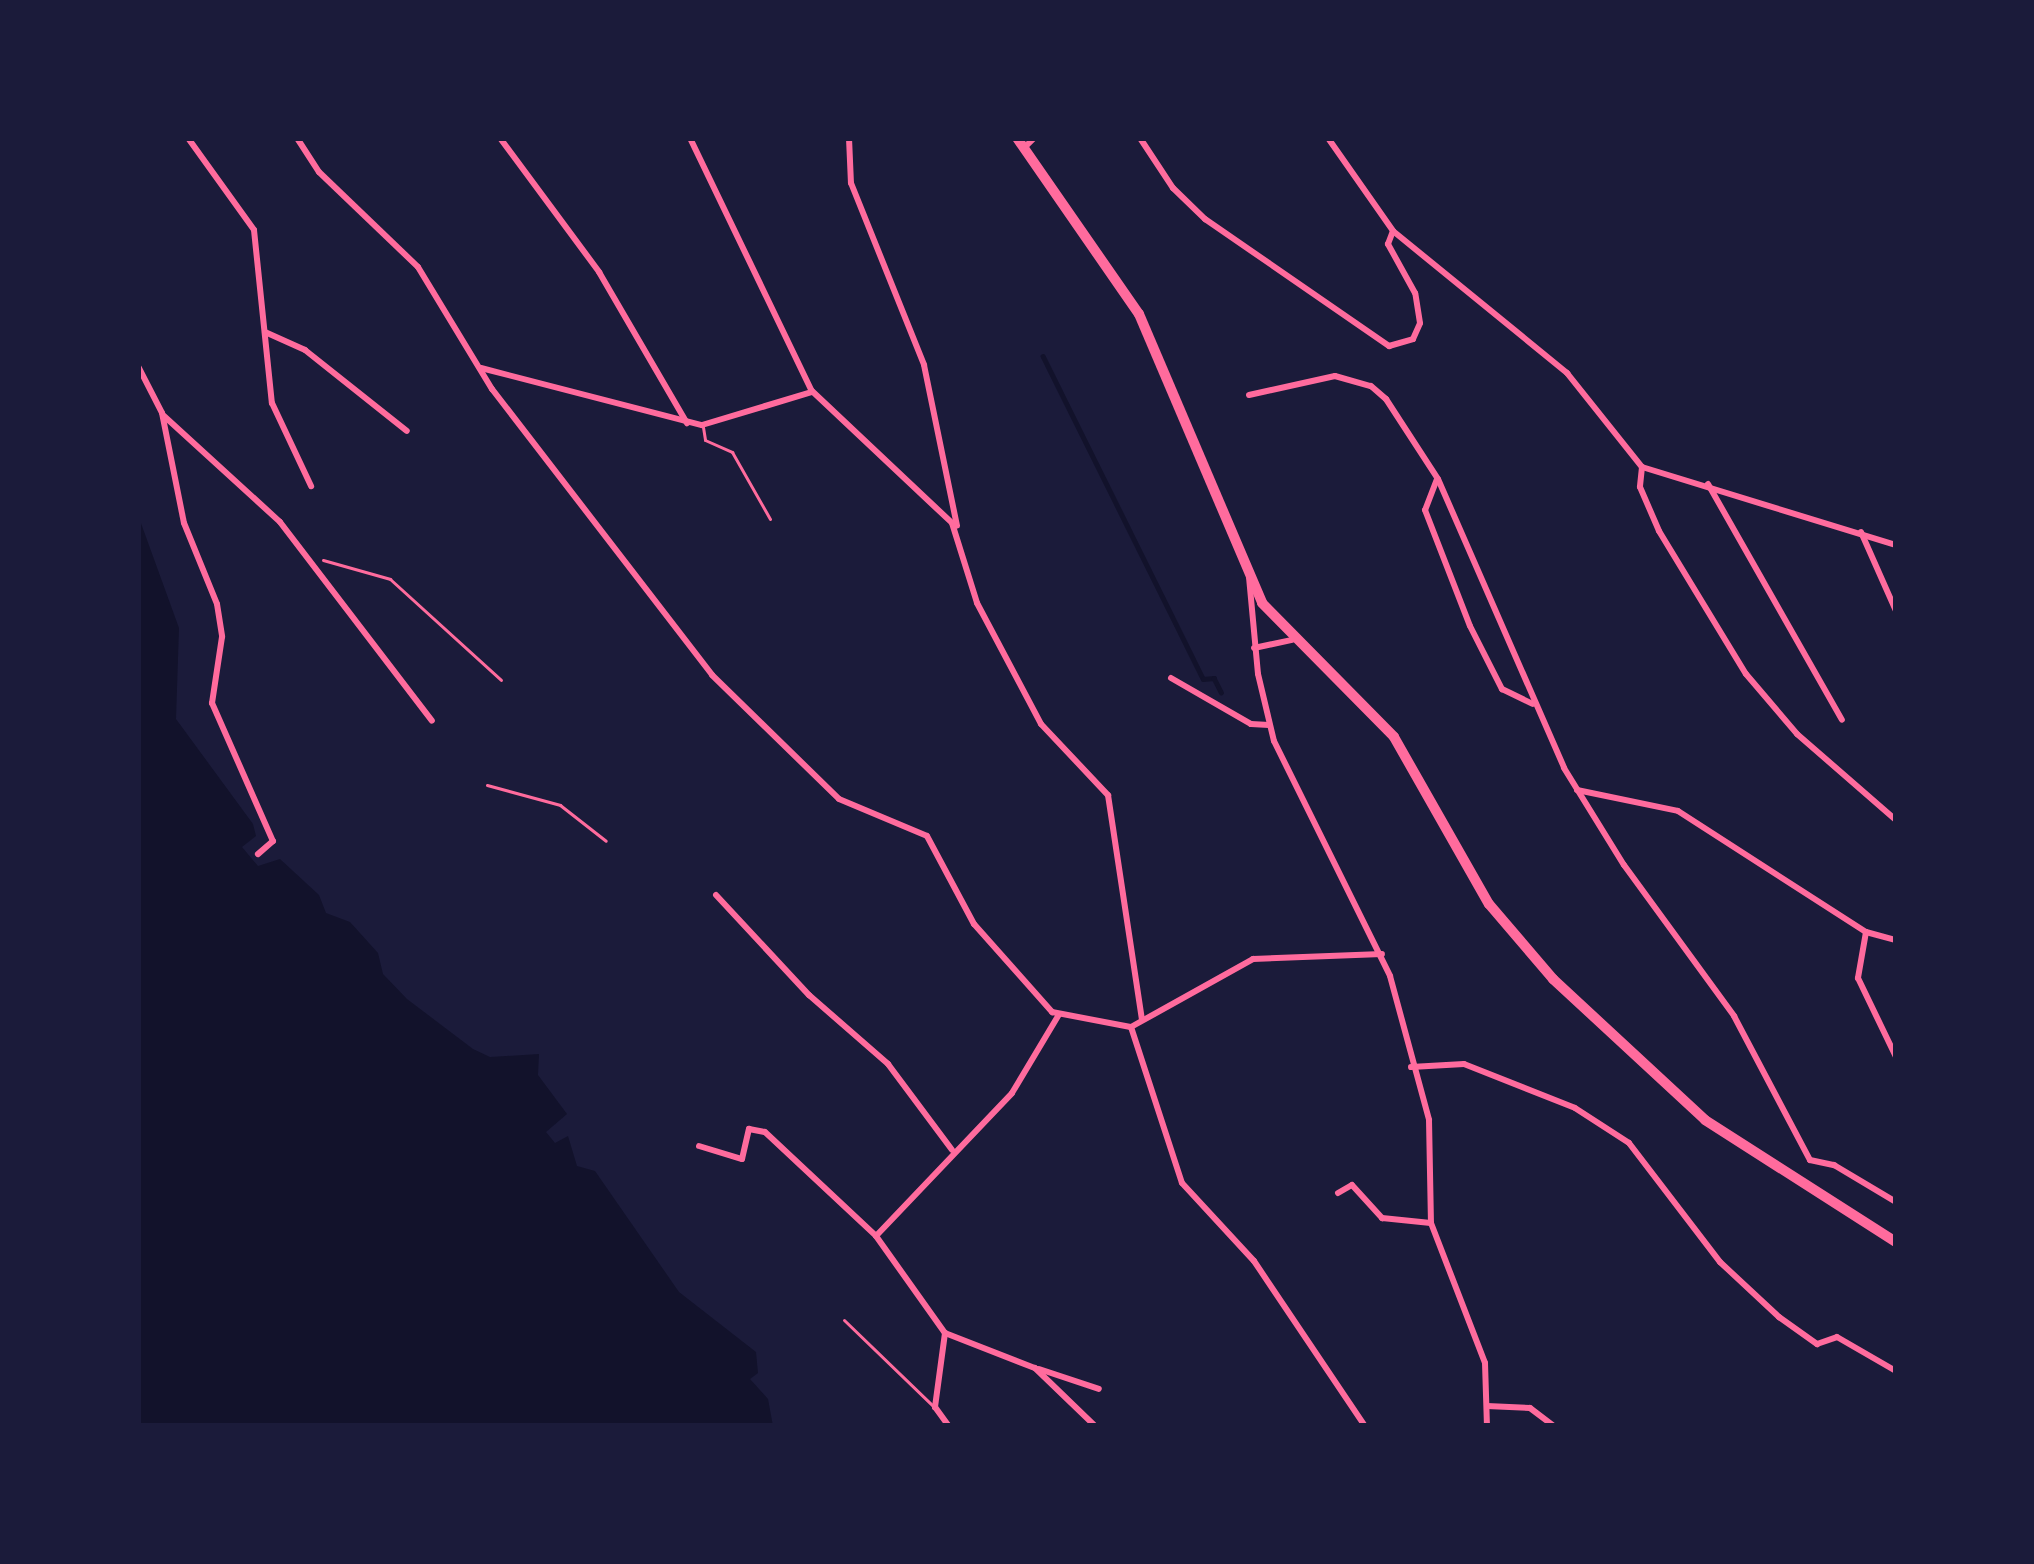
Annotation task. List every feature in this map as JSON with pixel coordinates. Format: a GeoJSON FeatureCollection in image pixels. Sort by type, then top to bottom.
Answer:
{"type":"FeatureCollection","features":[{"type":"Feature","properties":{"kind":"main road"},"geometry":{"type":"LineString","coordinates":[[1025,141],[1138,314],[1249,578],[1292,640],[1394,737],[1479,890],[1552,979],[1706,1120],[1795,1183],[1896,1242]]}},
{"type":"Feature","properties":{"kind":"street"},"geometry":{"type":"LineString","coordinates":[[188,138],[254,230],[272,403],[311,486]]}},
{"type":"Feature","properties":{"kind":"street"},"geometry":{"type":"LineString","coordinates":[[297,138],[319,172],[418,267],[481,368],[712,675],[839,799],[927,836],[974,924],[1058,1016],[1131,1028],[1253,959],[1382,954]]}},
{"type":"Feature","properties":{"kind":"street"},"geometry":{"type":"LineString","coordinates":[[500,138],[599,272],[687,423]]}},
{"type":"Feature","properties":{"kind":"street"},"geometry":{"type":"LineString","coordinates":[[689,138],[812,391],[955,529]]}},
{"type":"Feature","properties":{"kind":"street"},"geometry":{"type":"LineString","coordinates":[[849,138],[851,183],[928,382],[955,529],[977,603],[1041,724],[1104,788],[1115,812],[1142,1019]]}},
{"type":"Feature","properties":{"kind":"street"},"geometry":{"type":"LineString","coordinates":[[1140,138],[1172,188],[1204,219],[1389,346],[1414,339],[1420,323],[1414,293],[1388,244],[1393,231]]}},
{"type":"Feature","properties":{"kind":"street"},"geometry":{"type":"LineString","coordinates":[[1328,138],[1393,231],[1567,373],[1642,467],[1861,530],[1896,545]]}},
{"type":"Feature","properties":{"kind":"street"},"geometry":{"type":"LineString","coordinates":[[265,332],[305,350],[407,431]]}},
{"type":"Feature","properties":{"kind":"street"},"geometry":{"type":"LineString","coordinates":[[138,365],[162,413],[184,523],[220,620],[212,703],[273,841],[258,854]]}},
{"type":"Feature","properties":{"kind":"street"},"geometry":{"type":"LineString","coordinates":[[481,368],[702,425],[812,391]]}},
{"type":"Feature","properties":{"kind":"street"},"geometry":{"type":"LineString","coordinates":[[1249,395],[1321,377],[1371,386],[1438,478],[1533,704],[1577,790],[1734,1016],[1810,1160],[1849,1172],[1896,1202]]}},
{"type":"Feature","properties":{"kind":"street"},"geometry":{"type":"LineString","coordinates":[[162,413],[302,551],[432,721]]}},
{"type":"Feature","properties":{"kind":"street"},"geometry":{"type":"LineString","coordinates":[[1642,467],[1640,487],[1659,530],[1746,674],[1797,734],[1896,820]]}},
{"type":"Feature","properties":{"kind":"street"},"geometry":{"type":"LineString","coordinates":[[1438,478],[1425,510],[1470,626],[1502,689],[1533,704]]}},
{"type":"Feature","properties":{"kind":"street"},"geometry":{"type":"LineString","coordinates":[[1708,484],[1842,720]]}},
{"type":"Feature","properties":{"kind":"street"},"geometry":{"type":"LineString","coordinates":[[1861,530],[1896,610]]}},
{"type":"Feature","properties":{"kind":"street"},"geometry":{"type":"LineString","coordinates":[[1249,578],[1254,649],[1269,725],[1382,954],[1430,1120],[1431,1223],[1484,1363],[1487,1426]]}},
{"type":"Feature","properties":{"kind":"street"},"geometry":{"type":"LineString","coordinates":[[1254,649],[1292,640]]}},
{"type":"Feature","properties":{"kind":"street"},"geometry":{"type":"LineString","coordinates":[[1171,679],[1251,724],[1269,725]]}},
{"type":"Feature","properties":{"kind":"street"},"geometry":{"type":"LineString","coordinates":[[1577,790],[1678,811],[1866,932],[1896,940]]}},
{"type":"Feature","properties":{"kind":"street"},"geometry":{"type":"LineString","coordinates":[[716,895],[809,994],[888,1064],[952,1150]]}},
{"type":"Feature","properties":{"kind":"street"},"geometry":{"type":"LineString","coordinates":[[1866,932],[1858,978],[1896,1057]]}},
{"type":"Feature","properties":{"kind":"street"},"geometry":{"type":"LineString","coordinates":[[876,1236],[952,1150],[1012,1093],[1058,1016]]}},
{"type":"Feature","properties":{"kind":"street"},"geometry":{"type":"LineString","coordinates":[[1131,1028],[1182,1183],[1254,1261],[1365,1426]]}},
{"type":"Feature","properties":{"kind":"street"},"geometry":{"type":"LineString","coordinates":[[1411,1067],[1452,1061],[1487,1071],[1547,1093],[1629,1143],[1720,1262],[1779,1317],[1817,1344],[1837,1337],[1896,1371]]}},
{"type":"Feature","properties":{"kind":"street"},"geometry":{"type":"LineString","coordinates":[[699,1146],[746,1158],[749,1129],[759,1128],[876,1236],[945,1333],[1100,1389]]}},
{"type":"Feature","properties":{"kind":"street"},"geometry":{"type":"LineString","coordinates":[[1795,1183],[1810,1160]]}},
{"type":"Feature","properties":{"kind":"street"},"geometry":{"type":"LineString","coordinates":[[1338,1193],[1352,1185],[1382,1218],[1431,1223]]}},
{"type":"Feature","properties":{"kind":"street"},"geometry":{"type":"LineString","coordinates":[[945,1333],[935,1407],[949,1426]]}},
{"type":"Feature","properties":{"kind":"street"},"geometry":{"type":"LineString","coordinates":[[1035,1368],[1095,1426]]}},
{"type":"Feature","properties":{"kind":"street"},"geometry":{"type":"LineString","coordinates":[[1487,1406],[1530,1408],[1554,1426]]}},
{"type":"Feature","properties":{"kind":"lane"},"geometry":{"type":"LineString","coordinates":[[702,425],[705,440],[732,452],[770,519]]}},
{"type":"Feature","properties":{"kind":"lane"},"geometry":{"type":"LineString","coordinates":[[844,1319],[935,1407]]}},
{"type":"Feature","properties":{"kind":"path"},"geometry":{"type":"LineString","coordinates":[[302,551],[390,579],[501,680]]}},
{"type":"Feature","properties":{"kind":"path"},"geometry":{"type":"LineString","coordinates":[[487,784],[560,805],[607,841]]}},
{"type":"Feature","properties":{"kind":"shaded area"},"geometry":{"type":"Polygon","coordinates":[[[138,515],[179,628],[176,719],[253,824],[256,836],[242,847],[258,866],[280,859],[319,895],[326,913],[350,922],[378,953],[383,974],[407,999],[473,1049],[490,1057],[539,1054],[538,1075],[567,1114],[546,1132],[555,1143],[568,1136],[577,1166],[595,1171],[679,1292],[756,1352],[758,1373],[750,1379],[768,1399],[773,1426],[138,1426],[138,515]]]}},
{"type":"Feature","properties":{"kind":"waterway"},"geometry":{"type":"LineString","coordinates":[[1043,356],[1203,679],[1214,678],[1221,692]]}}]}
